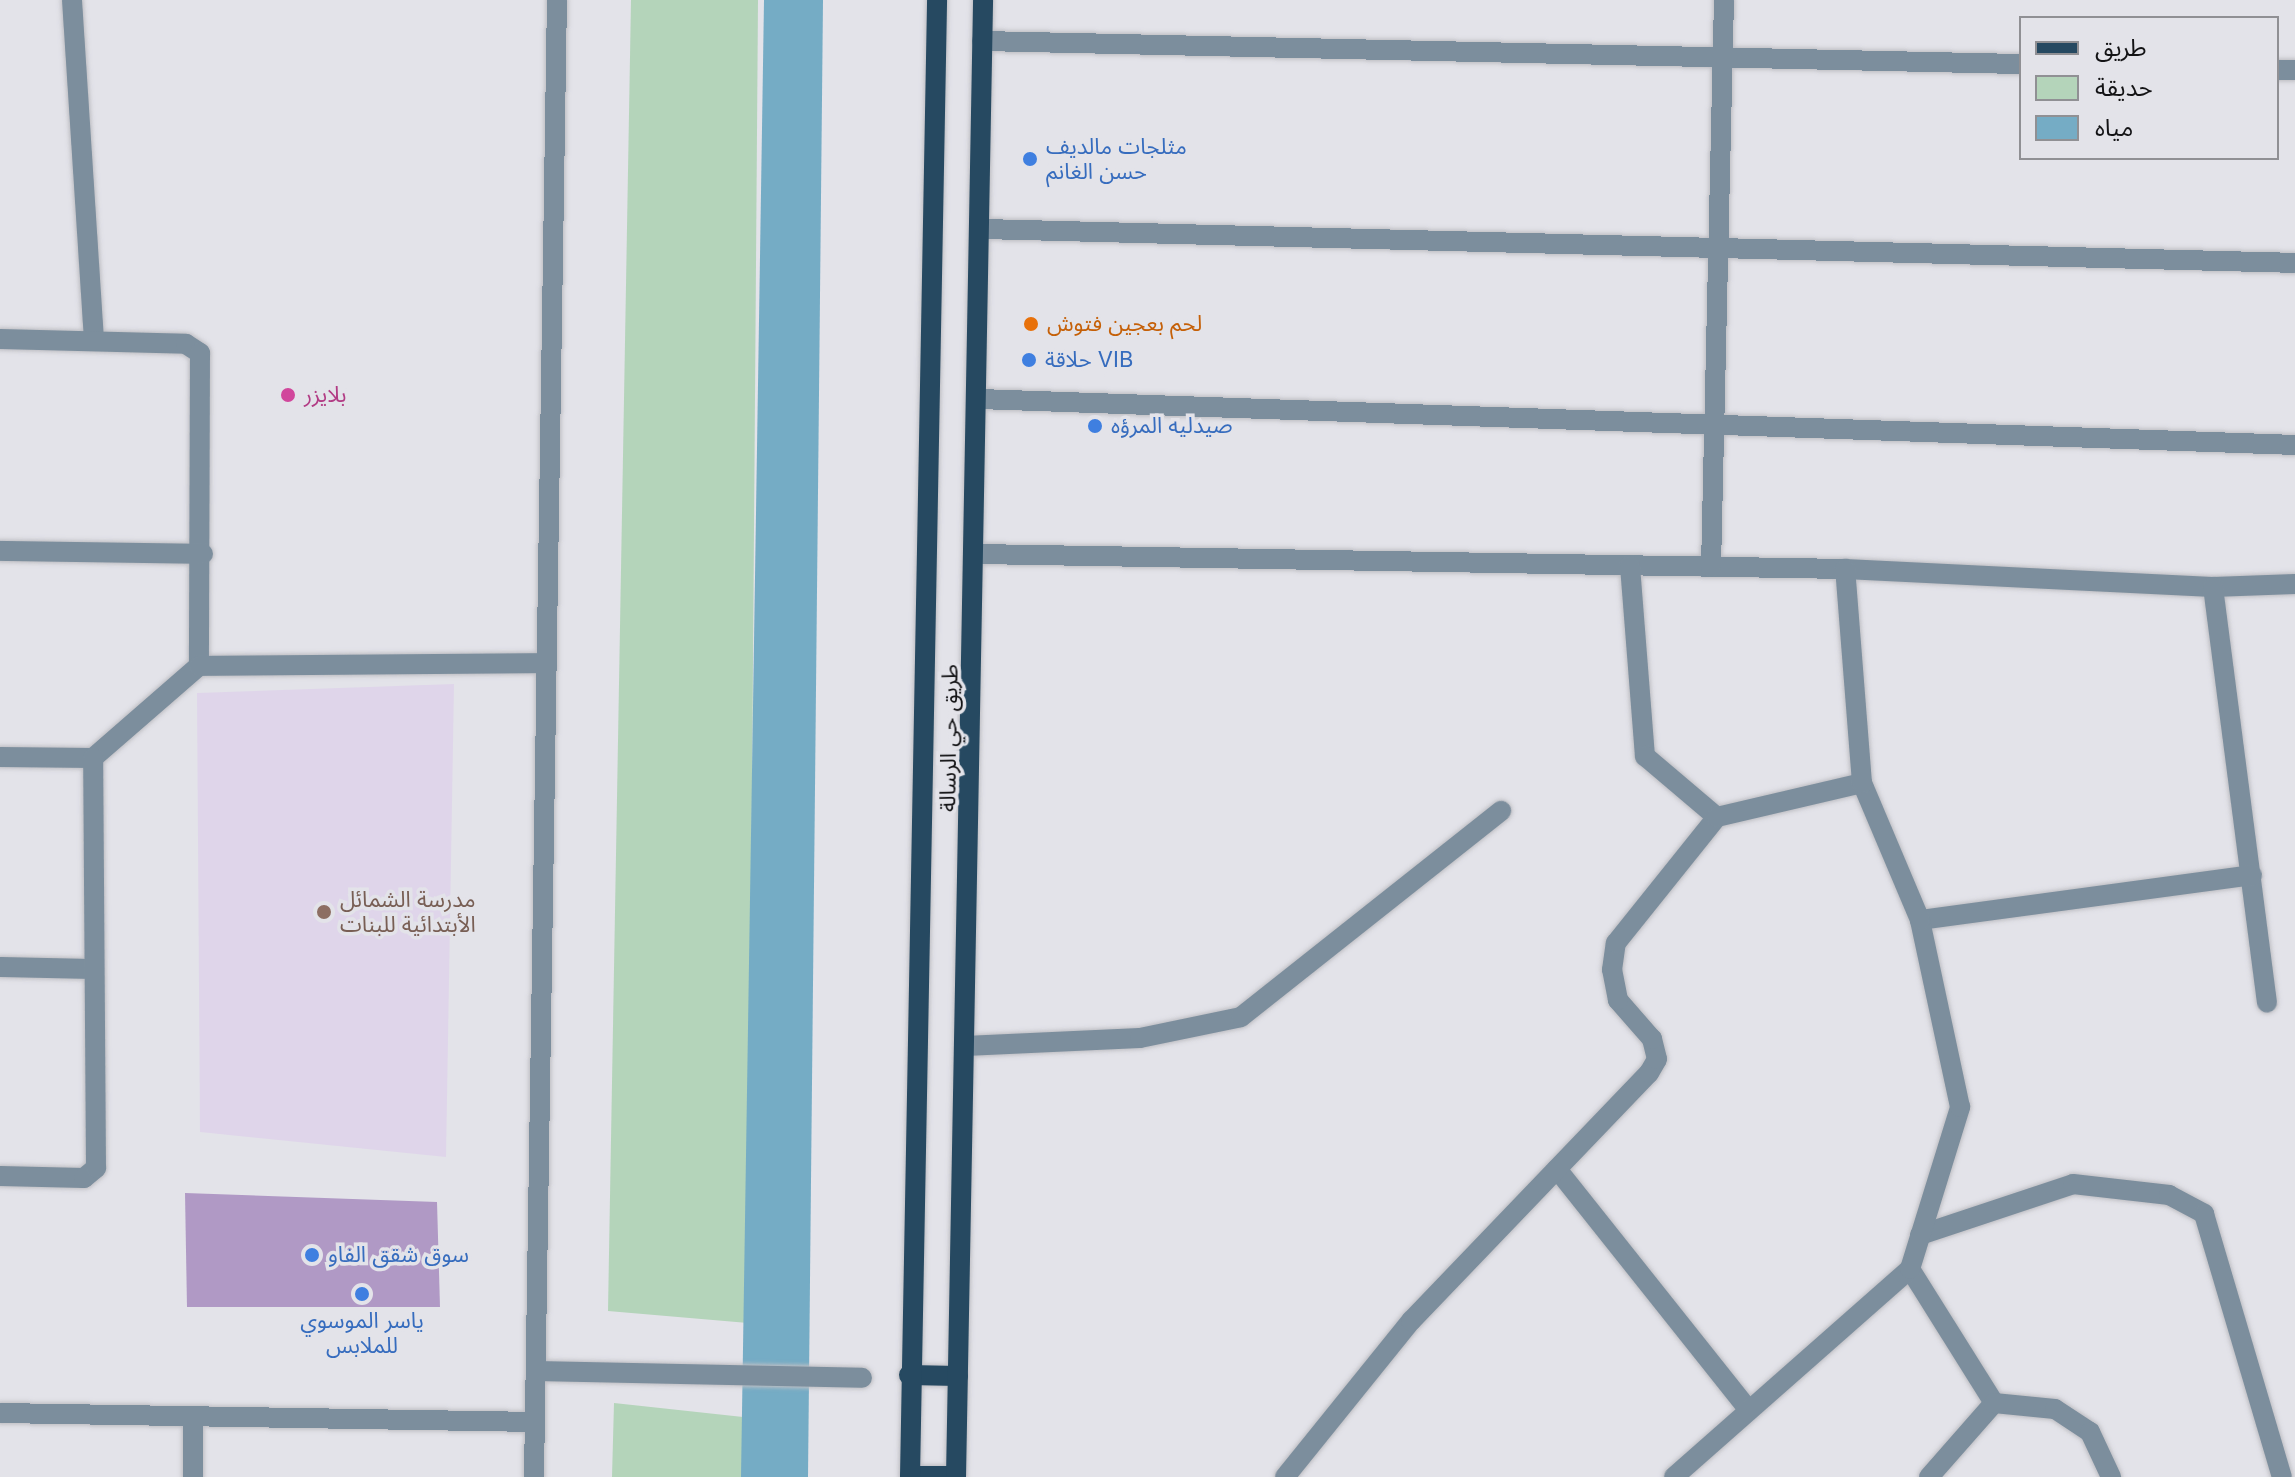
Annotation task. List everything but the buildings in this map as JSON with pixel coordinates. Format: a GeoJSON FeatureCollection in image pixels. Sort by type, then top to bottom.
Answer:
{"type":"FeatureCollection","features":[{"type":"Feature","properties":{"kind":"main road","name":"طريق حي الرسالة"},"geometry":{"type":"LineString","coordinates":[[910,1477],[909,1375],[937,0]]}},
{"type":"Feature","properties":{"kind":"main road","name":"طريق حي الرسالة"},"geometry":{"type":"LineString","coordinates":[[956,1477],[983,229],[983,0]]}},
{"type":"Feature","properties":{"kind":"main road"},"geometry":{"type":"LineString","coordinates":[[909,1375],[958,1376]]}},
{"type":"Feature","properties":{"kind":"main road"},"geometry":{"type":"LineString","coordinates":[[910,1477],[956,1477]]}},
{"type":"Feature","properties":{"kind":"street"},"geometry":{"type":"LineString","coordinates":[[72,0],[94,340]]}},
{"type":"Feature","properties":{"kind":"street"},"geometry":{"type":"LineString","coordinates":[[534,1477],[557,0]]}},
{"type":"Feature","properties":{"kind":"street"},"geometry":{"type":"LineString","coordinates":[[1711,567],[1724,0]]}},
{"type":"Feature","properties":{"kind":"street"},"geometry":{"type":"LineString","coordinates":[[982,41],[2019,64]]}},
{"type":"Feature","properties":{"kind":"street"},"geometry":{"type":"LineString","coordinates":[[983,229],[2295,263]]}},
{"type":"Feature","properties":{"kind":"street"},"geometry":{"type":"LineString","coordinates":[[0,339],[186,344],[200,353],[203,554],[199,666]]}},
{"type":"Feature","properties":{"kind":"street"},"geometry":{"type":"LineString","coordinates":[[979,399],[2295,445]]}},
{"type":"Feature","properties":{"kind":"street"},"geometry":{"type":"LineString","coordinates":[[0,551],[203,554]]}},
{"type":"Feature","properties":{"kind":"street"},"geometry":{"type":"LineString","coordinates":[[977,554],[1845,569],[2213,587],[2295,584]]}},
{"type":"Feature","properties":{"kind":"street"},"geometry":{"type":"LineString","coordinates":[[1630,566],[1645,756],[1717,817]]}},
{"type":"Feature","properties":{"kind":"street"},"geometry":{"type":"LineString","coordinates":[[1674,1477],[1910,1269],[1960,1107],[1920,920],[1862,783],[1845,569]]}},
{"type":"Feature","properties":{"kind":"street"},"geometry":{"type":"LineString","coordinates":[[2213,587],[2267,1003]]}},
{"type":"Feature","properties":{"kind":"street"},"geometry":{"type":"LineString","coordinates":[[0,757],[93,758],[199,666],[547,663]]}},
{"type":"Feature","properties":{"kind":"street"},"geometry":{"type":"LineString","coordinates":[[0,1176],[84,1178],[96,1168],[93,758]]}},
{"type":"Feature","properties":{"kind":"street"},"geometry":{"type":"LineString","coordinates":[[1285,1477],[1411,1321],[1657,1059],[1652,1039],[1618,1000],[1612,970],[1616,943],[1717,817],[1862,783]]}},
{"type":"Feature","properties":{"kind":"street"},"geometry":{"type":"LineString","coordinates":[[965,1046],[1140,1038],[1241,1017],[1501,811]]}},
{"type":"Feature","properties":{"kind":"street"},"geometry":{"type":"LineString","coordinates":[[1920,920],[2252,875]]}},
{"type":"Feature","properties":{"kind":"street"},"geometry":{"type":"LineString","coordinates":[[0,967],[94,969]]}},
{"type":"Feature","properties":{"kind":"street"},"geometry":{"type":"LineString","coordinates":[[1557,1169],[1749,1410]]}},
{"type":"Feature","properties":{"kind":"street"},"geometry":{"type":"LineString","coordinates":[[1920,1235],[2073,1184],[2169,1195],[2204,1214],[2282,1477]]}},
{"type":"Feature","properties":{"kind":"street"},"geometry":{"type":"LineString","coordinates":[[1910,1269],[1994,1403]]}},
{"type":"Feature","properties":{"kind":"street"},"geometry":{"type":"LineString","coordinates":[[536,1371],[862,1378]]}},
{"type":"Feature","properties":{"kind":"street"},"geometry":{"type":"LineString","coordinates":[[1929,1477],[1994,1403]]}},
{"type":"Feature","properties":{"kind":"street"},"geometry":{"type":"LineString","coordinates":[[1994,1403],[2055,1409],[2090,1432],[2111,1477]]}},
{"type":"Feature","properties":{"kind":"street"},"geometry":{"type":"LineString","coordinates":[[0,1413],[535,1422]]}},
{"type":"Feature","properties":{"kind":"street"},"geometry":{"type":"LineString","coordinates":[[193,1416],[193,1477]]}},
{"type":"Feature","properties":{"kind":"shaded area","name":"مدرسة الشمائل الأبتدائية للبنات"},"geometry":{"type":"Polygon","coordinates":[[[454,684],[446,1157],[200,1132],[197,693],[454,684]]]}},
{"type":"Feature","properties":{"kind":"green space"},"geometry":{"type":"Polygon","coordinates":[[[631,0],[758,0],[748,1323],[608,1311],[631,0]]]}},
{"type":"Feature","properties":{"kind":"green space"},"geometry":{"type":"Polygon","coordinates":[[[614,1403],[743,1417],[742,1477],[612,1477],[614,1403]]]}},
{"type":"Feature","properties":{"kind":"water"},"geometry":{"type":"Polygon","coordinates":[[[764,0],[823,0],[808,1477],[741,1477],[764,0]]]}},
{"type":"Feature","properties":{"kind":"place","name":"مثلجات مالديف حسن الغانم"},"geometry":{"type":"Point","coordinates":[1030,159]}},
{"type":"Feature","properties":{"kind":"place","name":"لحم بعجين فتوش"},"geometry":{"type":"Point","coordinates":[1031,324]}},
{"type":"Feature","properties":{"kind":"place","name":"حلاقة VIB"},"geometry":{"type":"Point","coordinates":[1029,360]}},
{"type":"Feature","properties":{"kind":"place","name":"بلايزر"},"geometry":{"type":"Point","coordinates":[288,395]}},
{"type":"Feature","properties":{"kind":"place","name":"صيدليه المرؤه"},"geometry":{"type":"Point","coordinates":[1095,426]}},
{"type":"Feature","properties":{"kind":"place","name":"مدرسة الشمائل الأبتدائية للبنات"},"geometry":{"type":"Point","coordinates":[324,912]}},
{"type":"Feature","properties":{"kind":"place","name":"سوق شقق الفاو"},"geometry":{"type":"Point","coordinates":[312,1255]}},
{"type":"Feature","properties":{"kind":"place","name":"ياسر الموسوي للملابس"},"geometry":{"type":"Point","coordinates":[362,1294]}}]}
